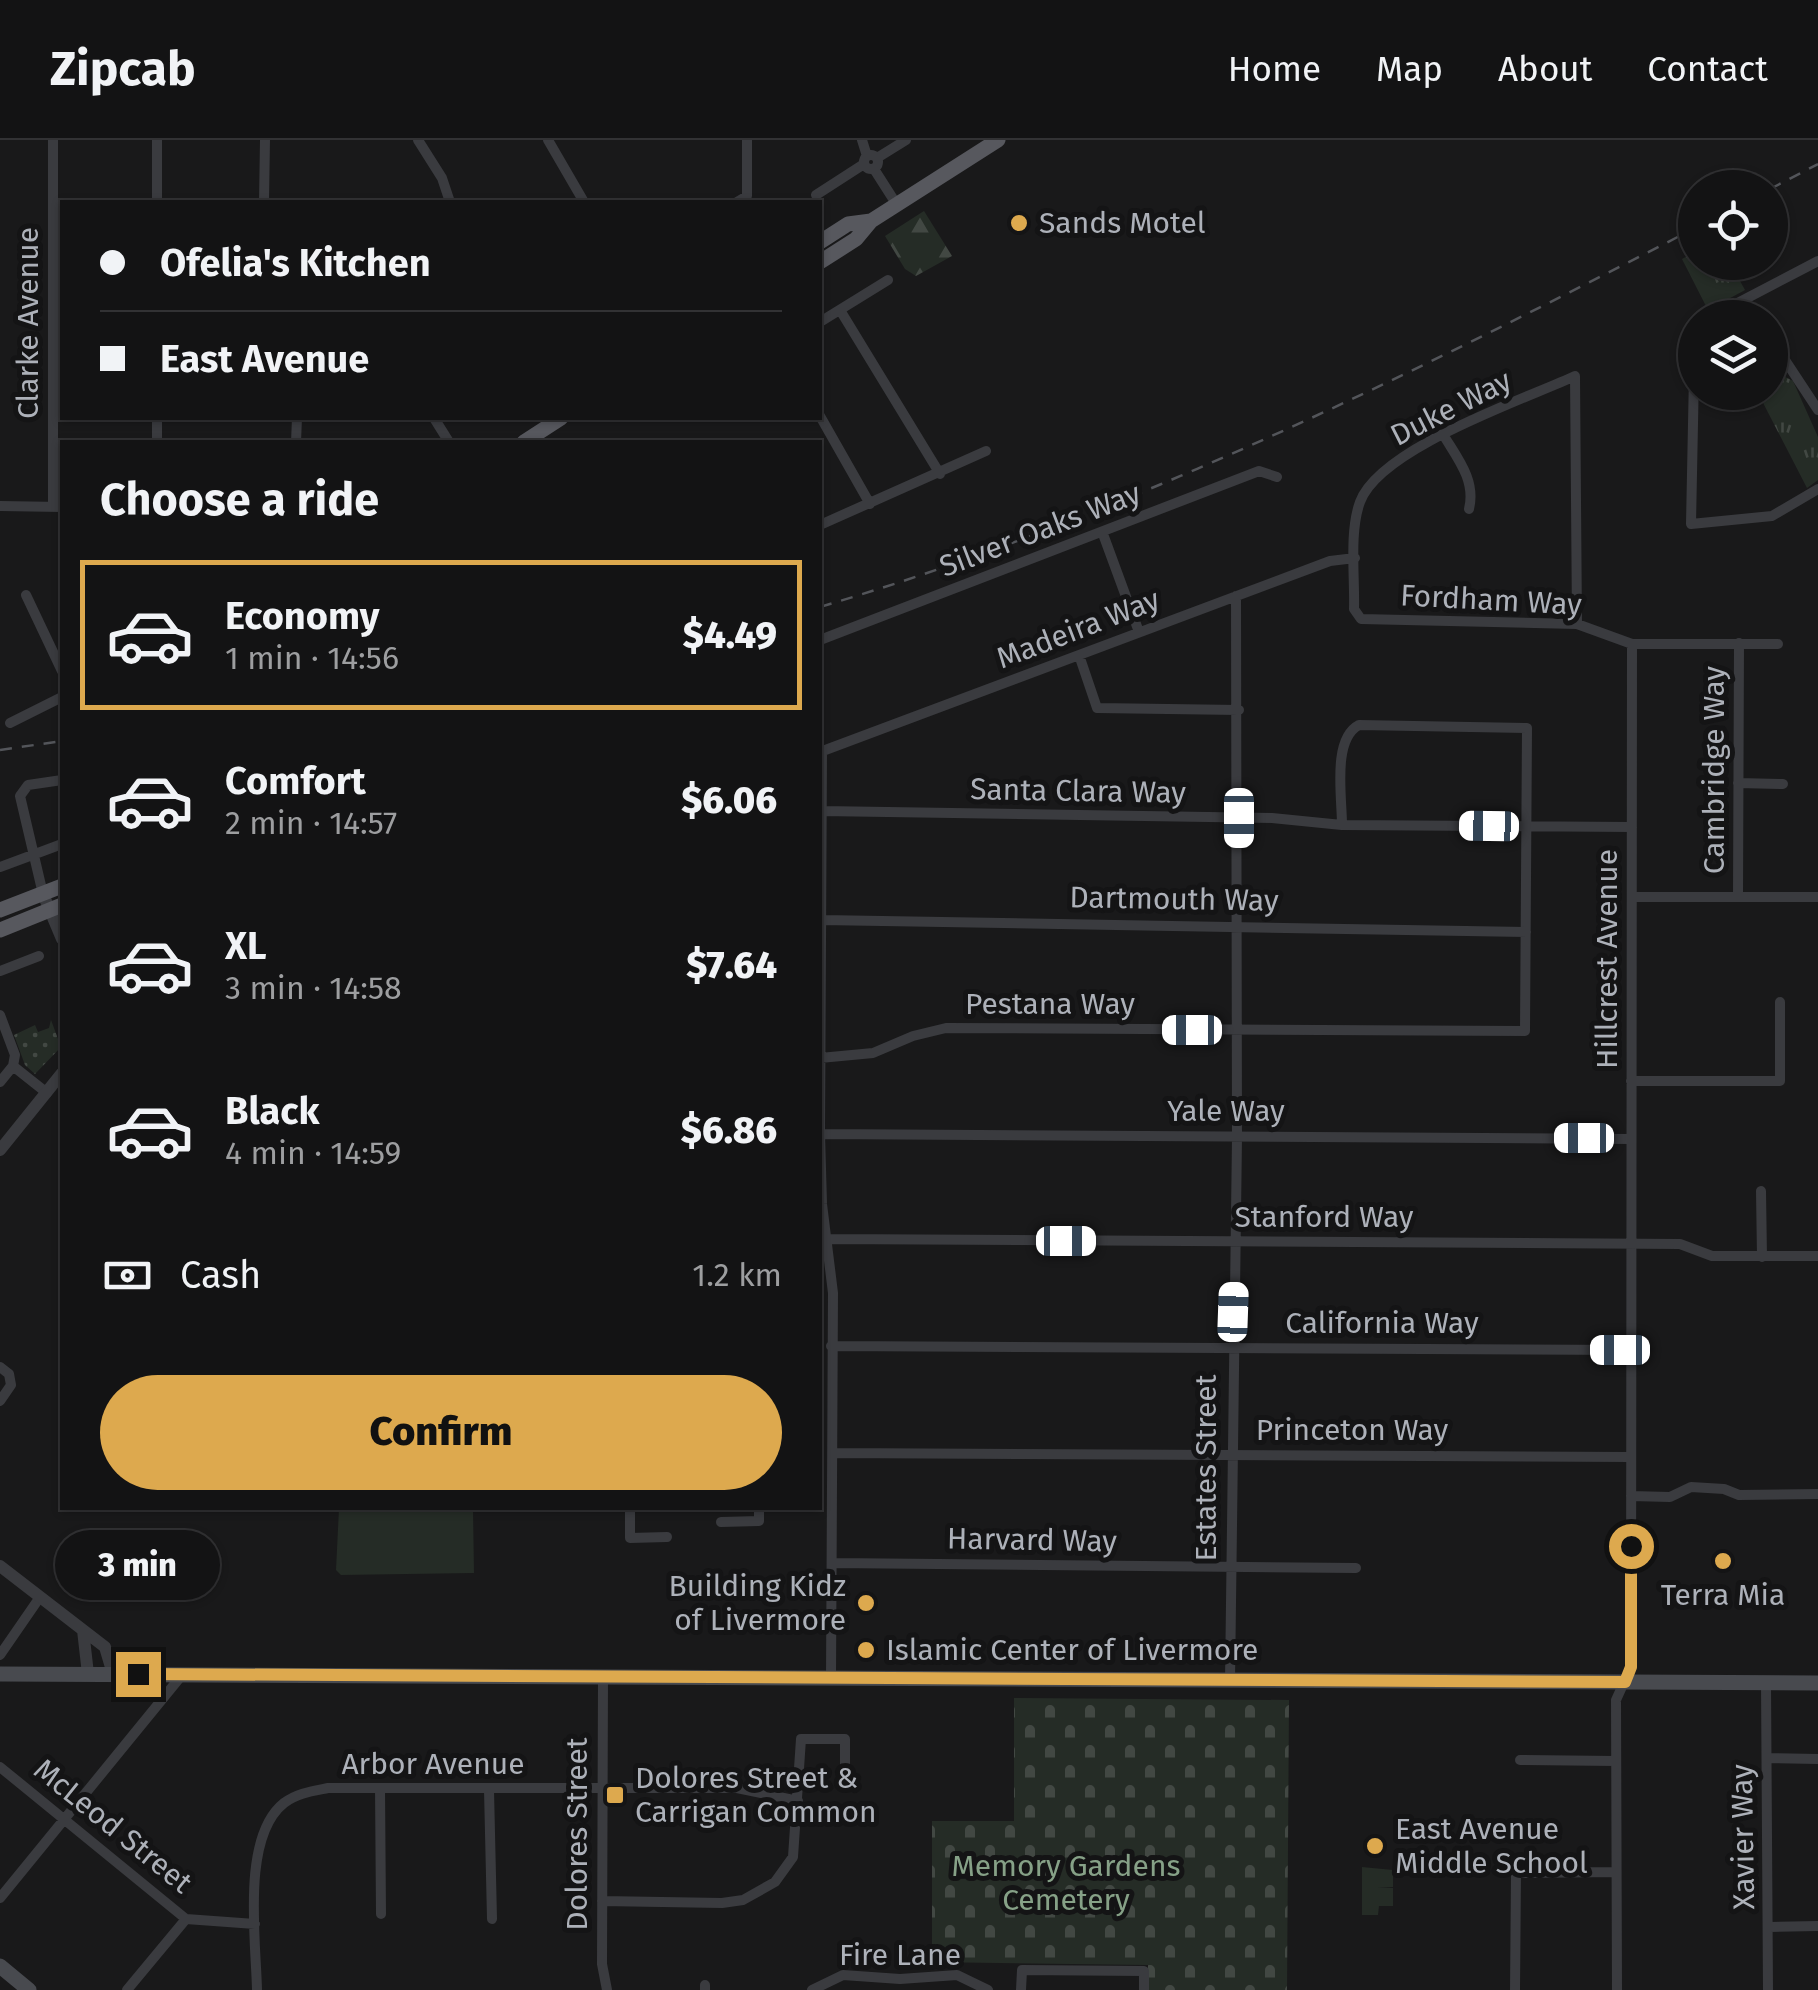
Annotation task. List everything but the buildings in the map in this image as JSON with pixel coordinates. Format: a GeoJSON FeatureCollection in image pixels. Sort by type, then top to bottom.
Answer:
{"type":"FeatureCollection","features":[{"type":"Feature","properties":{"kind":"main road"},"geometry":{"type":"LineString","coordinates":[[822,261],[856,239],[871,221],[998,140]]}},
{"type":"Feature","properties":{"kind":"main road"},"geometry":{"type":"LineString","coordinates":[[822,241],[848,224],[871,221]]}},
{"type":"Feature","properties":{"kind":"main road"},"geometry":{"type":"LineString","coordinates":[[527,440],[558,420]]}},
{"type":"Feature","properties":{"kind":"main road"},"geometry":{"type":"LineString","coordinates":[[0,910],[60,887]]}},
{"type":"Feature","properties":{"kind":"main road"},"geometry":{"type":"LineString","coordinates":[[0,930],[56,908]]}},
{"type":"Feature","properties":{"kind":"main road"},"geometry":{"type":"LineString","coordinates":[[0,1674],[1818,1684]]}},
{"type":"Feature","properties":{"kind":"main road"},"geometry":{"type":"LineString","coordinates":[[0,1966],[29,1990]]}},
{"type":"Feature","properties":{"kind":"street","name":"Clarke Avenue"},"geometry":{"type":"LineString","coordinates":[[53,140],[58,507]]}},
{"type":"Feature","properties":{"kind":"street"},"geometry":{"type":"LineString","coordinates":[[157,140],[158,200]]}},
{"type":"Feature","properties":{"kind":"street"},"geometry":{"type":"LineString","coordinates":[[264,140],[264,200]]}},
{"type":"Feature","properties":{"kind":"street"},"geometry":{"type":"LineString","coordinates":[[418,140],[442,178],[449,200]]}},
{"type":"Feature","properties":{"kind":"street"},"geometry":{"type":"LineString","coordinates":[[548,140],[583,200]]}},
{"type":"Feature","properties":{"kind":"street"},"geometry":{"type":"LineString","coordinates":[[740,200],[747,196],[747,140]]}},
{"type":"Feature","properties":{"kind":"street"},"geometry":{"type":"LineString","coordinates":[[862,140],[897,205]]}},
{"type":"Feature","properties":{"kind":"street"},"geometry":{"type":"LineString","coordinates":[[816,195],[906,140]]}},
{"type":"Feature","properties":{"kind":"street"},"geometry":{"type":"LineString","coordinates":[[1743,300],[1818,261]]}},
{"type":"Feature","properties":{"kind":"street"},"geometry":{"type":"LineString","coordinates":[[822,321],[888,280]]}},
{"type":"Feature","properties":{"kind":"street"},"geometry":{"type":"LineString","coordinates":[[840,310],[940,474]]}},
{"type":"Feature","properties":{"kind":"street"},"geometry":{"type":"LineString","coordinates":[[1788,365],[1818,410]]}},
{"type":"Feature","properties":{"kind":"street","name":"Duke Way"},"geometry":{"type":"LineString","coordinates":[[1355,558],[1358,505],[1370,482],[1444,436],[1575,376],[1577,624]]}},
{"type":"Feature","properties":{"kind":"street"},"geometry":{"type":"LineString","coordinates":[[1693,410],[1691,524],[1772,516],[1818,489]]}},
{"type":"Feature","properties":{"kind":"street"},"geometry":{"type":"LineString","coordinates":[[822,420],[870,504]]}},
{"type":"Feature","properties":{"kind":"street"},"geometry":{"type":"LineString","coordinates":[[1444,436],[1469,478],[1473,495],[1469,509]]}},
{"type":"Feature","properties":{"kind":"street"},"geometry":{"type":"LineString","coordinates":[[822,524],[986,451]]}},
{"type":"Feature","properties":{"kind":"street","name":"Silver Oaks Way"},"geometry":{"type":"LineString","coordinates":[[822,639],[1259,471],[1278,477]]}},
{"type":"Feature","properties":{"kind":"street"},"geometry":{"type":"LineString","coordinates":[[0,506],[58,507]]}},
{"type":"Feature","properties":{"kind":"street"},"geometry":{"type":"LineString","coordinates":[[1103,534],[1140,632]]}},
{"type":"Feature","properties":{"kind":"street","name":"Fordham Way"},"geometry":{"type":"LineString","coordinates":[[1355,558],[1354,609],[1361,619],[1577,624],[1632,644],[1778,644]]}},
{"type":"Feature","properties":{"kind":"street","name":"Madeira Way"},"geometry":{"type":"LineString","coordinates":[[822,752],[1330,561],[1355,558]]}},
{"type":"Feature","properties":{"kind":"street"},"geometry":{"type":"LineString","coordinates":[[26,594],[60,666]]}},
{"type":"Feature","properties":{"kind":"street","name":"Estates Street"},"geometry":{"type":"LineString","coordinates":[[1230,1682],[1239,818],[1236,596]]}},
{"type":"Feature","properties":{"kind":"street","name":"Cambridge Way"},"geometry":{"type":"LineString","coordinates":[[1738,896],[1739,643]]}},
{"type":"Feature","properties":{"kind":"street","name":"Hillcrest Avenue"},"geometry":{"type":"LineString","coordinates":[[1617,1990],[1616,1700],[1631,1667],[1632,644]]}},
{"type":"Feature","properties":{"kind":"street"},"geometry":{"type":"LineString","coordinates":[[1079,655],[1097,708],[1239,710]]}},
{"type":"Feature","properties":{"kind":"street"},"geometry":{"type":"LineString","coordinates":[[10,722],[60,699]]}},
{"type":"Feature","properties":{"kind":"street"},"geometry":{"type":"LineString","coordinates":[[1342,825],[1343,745],[1350,730],[1359,725],[1527,728],[1526,932]]}},
{"type":"Feature","properties":{"kind":"street"},"geometry":{"type":"LineString","coordinates":[[56,908],[43,894],[32,856],[22,790],[60,780]]}},
{"type":"Feature","properties":{"kind":"street"},"geometry":{"type":"LineString","coordinates":[[1738,784],[1783,784]]}},
{"type":"Feature","properties":{"kind":"street"},"geometry":{"type":"LineString","coordinates":[[822,812],[822,920]]}},
{"type":"Feature","properties":{"kind":"street","name":"Santa Clara Way"},"geometry":{"type":"LineString","coordinates":[[822,812],[1239,818],[1342,825],[1632,827]]}},
{"type":"Feature","properties":{"kind":"street"},"geometry":{"type":"LineString","coordinates":[[0,867],[60,845]]}},
{"type":"Feature","properties":{"kind":"street"},"geometry":{"type":"LineString","coordinates":[[1632,896],[1818,897]]}},
{"type":"Feature","properties":{"kind":"street","name":"Dartmouth Way"},"geometry":{"type":"LineString","coordinates":[[822,920],[1526,932]]}},
{"type":"Feature","properties":{"kind":"street","name":"Pestana Way"},"geometry":{"type":"LineString","coordinates":[[822,1058],[873,1053],[946,1028],[1525,1031],[1526,932]]}},
{"type":"Feature","properties":{"kind":"street"},"geometry":{"type":"LineString","coordinates":[[0,971],[39,956]]}},
{"type":"Feature","properties":{"kind":"street"},"geometry":{"type":"LineString","coordinates":[[1632,1081],[1780,1081],[1780,1002]]}},
{"type":"Feature","properties":{"kind":"street"},"geometry":{"type":"LineString","coordinates":[[0,1015],[15,1055],[13,1066],[0,1082]]}},
{"type":"Feature","properties":{"kind":"street"},"geometry":{"type":"LineString","coordinates":[[13,1066],[47,1092]]}},
{"type":"Feature","properties":{"kind":"street"},"geometry":{"type":"LineString","coordinates":[[0,1150],[60,1076]]}},
{"type":"Feature","properties":{"kind":"street","name":"Yale Way"},"geometry":{"type":"LineString","coordinates":[[822,1134],[1631,1138]]}},
{"type":"Feature","properties":{"kind":"street"},"geometry":{"type":"LineString","coordinates":[[1761,1191],[1762,1257]]}},
{"type":"Feature","properties":{"kind":"street"},"geometry":{"type":"LineString","coordinates":[[822,1210],[832,1346],[826,1401],[833,1453],[831,1679]]}},
{"type":"Feature","properties":{"kind":"street","name":"Stanford Way"},"geometry":{"type":"LineString","coordinates":[[827,1239],[1680,1244],[1712,1256],[1818,1256]]}},
{"type":"Feature","properties":{"kind":"street","name":"California Way"},"geometry":{"type":"LineString","coordinates":[[832,1346],[1631,1350]]}},
{"type":"Feature","properties":{"kind":"street"},"geometry":{"type":"LineString","coordinates":[[0,1367],[9,1374],[11,1385],[0,1401]]}},
{"type":"Feature","properties":{"kind":"street","name":"Princeton Way"},"geometry":{"type":"LineString","coordinates":[[833,1453],[1631,1457]]}},
{"type":"Feature","properties":{"kind":"street"},"geometry":{"type":"LineString","coordinates":[[1631,1496],[1670,1497],[1691,1487],[1724,1489],[1739,1496],[1818,1494]]}},
{"type":"Feature","properties":{"kind":"street"},"geometry":{"type":"LineString","coordinates":[[630,1510],[630,1538],[666,1537]]}},
{"type":"Feature","properties":{"kind":"street"},"geometry":{"type":"LineString","coordinates":[[721,1522],[759,1521],[759,1510]]}},
{"type":"Feature","properties":{"kind":"street","name":"Harvard Way"},"geometry":{"type":"LineString","coordinates":[[832,1563],[1356,1568]]}},
{"type":"Feature","properties":{"kind":"street"},"geometry":{"type":"LineString","coordinates":[[0,1566],[106,1647],[113,1674]]}},
{"type":"Feature","properties":{"kind":"street"},"geometry":{"type":"LineString","coordinates":[[0,1655],[40,1597]]}},
{"type":"Feature","properties":{"kind":"street"},"geometry":{"type":"LineString","coordinates":[[83,1630],[88,1674]]}},
{"type":"Feature","properties":{"kind":"street"},"geometry":{"type":"LineString","coordinates":[[0,1898],[182,1675]]}},
{"type":"Feature","properties":{"kind":"street","name":"Dolores Street"},"geometry":{"type":"LineString","coordinates":[[603,1678],[602,1901],[607,1990]]}},
{"type":"Feature","properties":{"kind":"street","name":"Xavier Way"},"geometry":{"type":"LineString","coordinates":[[1766,1683],[1768,1990]]}},
{"type":"Feature","properties":{"kind":"street"},"geometry":{"type":"LineString","coordinates":[[602,1901],[722,1903],[760,1892],[775,1882],[793,1857],[802,1739],[845,1739],[846,1786]]}},
{"type":"Feature","properties":{"kind":"street"},"geometry":{"type":"LineString","coordinates":[[1767,1758],[1818,1759]]}},
{"type":"Feature","properties":{"kind":"street"},"geometry":{"type":"LineString","coordinates":[[1520,1760],[1615,1762]]}},
{"type":"Feature","properties":{"kind":"street","name":"McLeod Street"},"geometry":{"type":"LineString","coordinates":[[0,1766],[186,1919],[256,1924]]}},
{"type":"Feature","properties":{"kind":"street","name":"Arbor Avenue"},"geometry":{"type":"LineString","coordinates":[[256,1924],[257,1848],[272,1816],[301,1794],[328,1788],[736,1788],[798,1802]]}},
{"type":"Feature","properties":{"kind":"street"},"geometry":{"type":"LineString","coordinates":[[380,1788],[381,1914]]}},
{"type":"Feature","properties":{"kind":"street"},"geometry":{"type":"LineString","coordinates":[[489,1790],[492,1919]]}},
{"type":"Feature","properties":{"kind":"street"},"geometry":{"type":"LineString","coordinates":[[1516,1990],[1516,1873],[1615,1872]]}},
{"type":"Feature","properties":{"kind":"street"},"geometry":{"type":"LineString","coordinates":[[127,1990],[186,1919]]}},
{"type":"Feature","properties":{"kind":"street"},"geometry":{"type":"LineString","coordinates":[[256,1924],[257,1990]]}},
{"type":"Feature","properties":{"kind":"street"},"geometry":{"type":"LineString","coordinates":[[1770,1927],[1818,1926]]}},
{"type":"Feature","properties":{"kind":"street"},"geometry":{"type":"LineString","coordinates":[[1021,1990],[1022,1970],[1144,1971],[1144,1990]]}},
{"type":"Feature","properties":{"kind":"street","name":"Fire Lane"},"geometry":{"type":"LineString","coordinates":[[812,1990],[843,1975],[958,1975],[988,1990]]}},
{"type":"Feature","properties":{"kind":"green space"},"geometry":{"type":"Polygon","coordinates":[[[924,211],[952,256],[916,276],[905,269],[885,236],[924,211]]]}},
{"type":"Feature","properties":{"kind":"green space"},"geometry":{"type":"Polygon","coordinates":[[[1693,280],[1739,280],[1745,290],[1726,300],[1703,300],[1693,280]]]}},
{"type":"Feature","properties":{"kind":"green space"},"geometry":{"type":"Polygon","coordinates":[[[1788,378],[1793,381],[1818,437],[1818,480],[1807,488],[1767,410],[1788,410],[1788,378]]]}},
{"type":"Feature","properties":{"kind":"green space"},"geometry":{"type":"Polygon","coordinates":[[[51,1020],[60,1048],[35,1074],[25,1065],[14,1035],[35,1025],[38,1032],[49,1028],[51,1020]]]}},
{"type":"Feature","properties":{"kind":"green space"},"geometry":{"type":"Polygon","coordinates":[[[339,1510],[473,1510],[474,1573],[341,1575],[336,1570],[339,1510]]]}},
{"type":"Feature","properties":{"kind":"green space","name":"Memory Gardens Cemetery"},"geometry":{"type":"Polygon","coordinates":[[[1014,1698],[1289,1700],[1287,1990],[1148,1990],[1148,1965],[932,1962],[932,1821],[1014,1821],[1014,1698]]]}},
{"type":"Feature","properties":{"kind":"green space"},"geometry":{"type":"Polygon","coordinates":[[[1362,1867],[1393,1870],[1393,1887],[1378,1888],[1393,1888],[1393,1906],[1379,1906],[1378,1915],[1362,1915],[1362,1867]]]}},
{"type":"Feature","properties":{"kind":"railway"},"geometry":{"type":"LineString","coordinates":[[1788,180],[1818,164]]}},
{"type":"Feature","properties":{"kind":"railway"},"geometry":{"type":"LineString","coordinates":[[822,606],[934,571],[1157,486],[1374,389],[1678,237]]}},
{"type":"Feature","properties":{"kind":"railway"},"geometry":{"type":"LineString","coordinates":[[0,750],[60,741]]}},
{"type":"Feature","properties":{"kind":"place","name":"Sands Motel"},"geometry":{"type":"Point","coordinates":[1019,223]}},
{"type":"Feature","properties":{"kind":"place","name":"Terra Mia"},"geometry":{"type":"Point","coordinates":[1723,1561]}},
{"type":"Feature","properties":{"kind":"place","name":"Building Kidz of Livermore"},"geometry":{"type":"Point","coordinates":[866,1603]}},
{"type":"Feature","properties":{"kind":"place","name":"Islamic Center of Livermore"},"geometry":{"type":"Point","coordinates":[866,1650]}},
{"type":"Feature","properties":{"kind":"place","name":"Dolores Street & Carrigan Common"},"geometry":{"type":"Point","coordinates":[615,1795]}},
{"type":"Feature","properties":{"kind":"place","name":"East Avenue Middle School"},"geometry":{"type":"Point","coordinates":[1375,1846]}},
{"type":"Feature","properties":{"kind":"route"},"geometry":{"type":"LineString","coordinates":[[138,1674],[1625,1682],[1631,1667],[1631,1546]]}}]}
